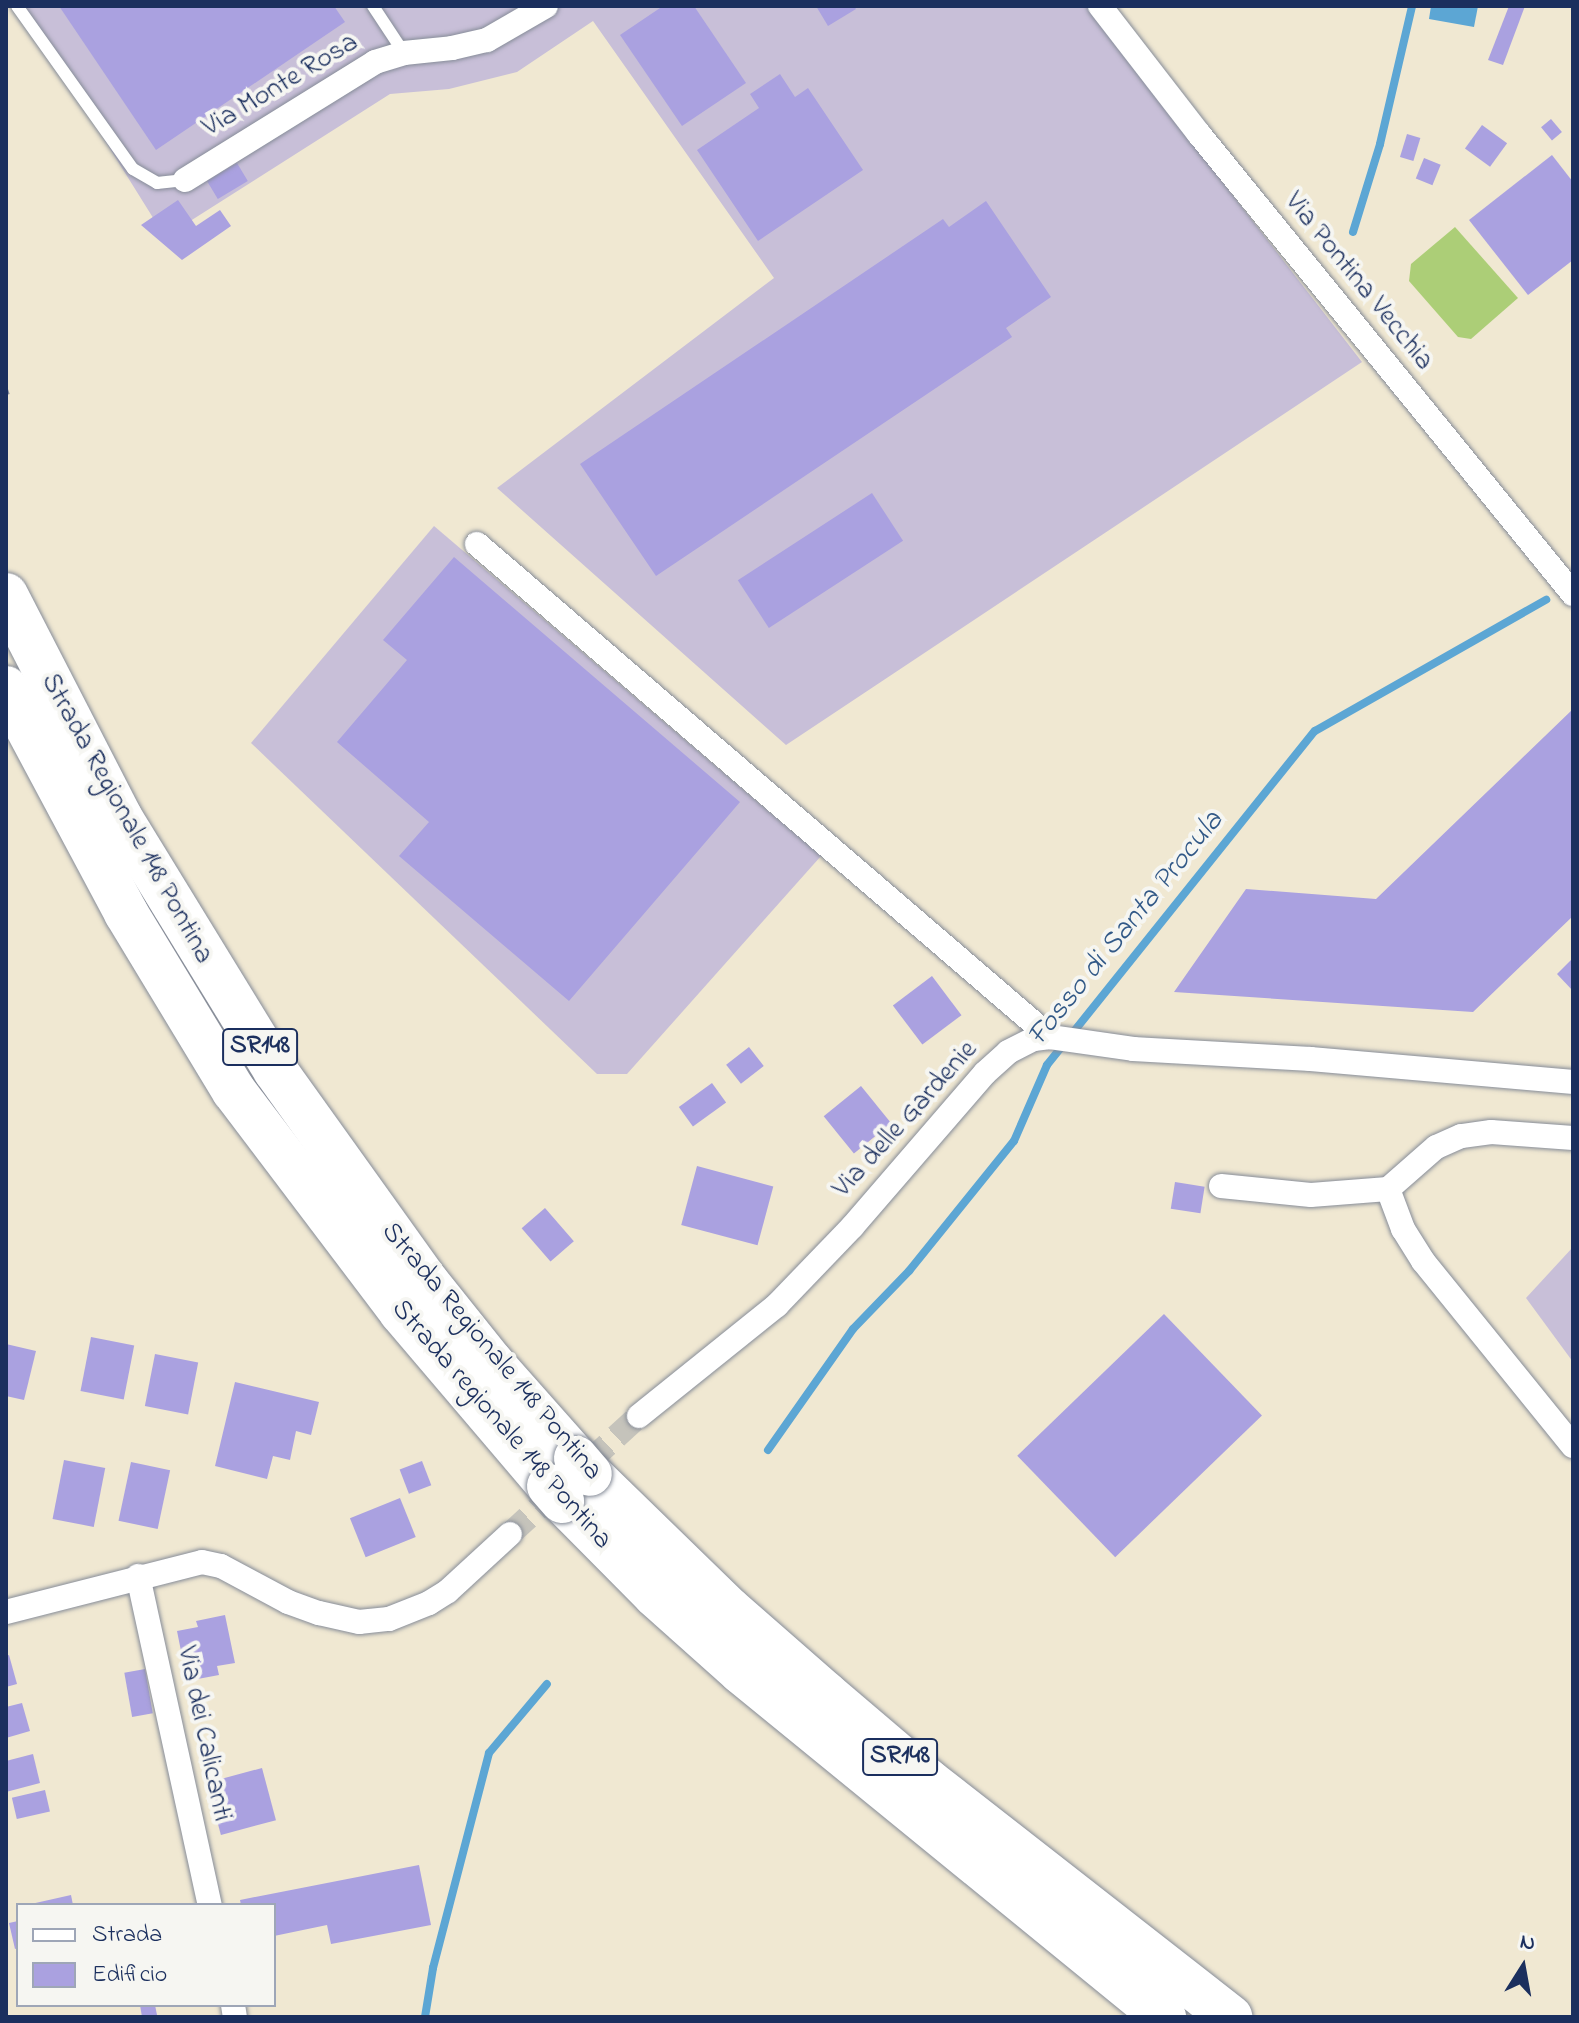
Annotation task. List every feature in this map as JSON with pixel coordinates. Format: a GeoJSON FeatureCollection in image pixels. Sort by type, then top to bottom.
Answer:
{"type":"FeatureCollection","features":[{"type":"Feature","properties":{"kind":"highway","name":"Strada Regionale 148 Pontina"},"geometry":{"type":"LineString","coordinates":[[6,595],[120,817],[275,1070],[427,1282],[492,1363],[569,1480],[729,1609],[940,1790],[1230,2017]]}},
{"type":"Feature","properties":{"kind":"highway","name":"Strada regionale 148 Pontina"},"geometry":{"type":"LineString","coordinates":[[6,688],[126,913],[234,1091],[401,1312],[569,1480],[655,1595],[741,1672],[1164,2017]]}},
{"type":"Feature","properties":{"kind":"street","name":"Via Monte Rosa"},"geometry":{"type":"LineString","coordinates":[[185,180],[369,65],[404,53],[452,48],[487,40],[546,6]]}},
{"type":"Feature","properties":{"kind":"street","name":"Via Pontina Vecchia"},"geometry":{"type":"LineString","coordinates":[[1100,6],[1199,134],[1573,594]]}},
{"type":"Feature","properties":{"kind":"street"},"geometry":{"type":"LineString","coordinates":[[477,544],[1050,1037]]}},
{"type":"Feature","properties":{"kind":"street","name":"Via delle Gardenie"},"geometry":{"type":"LineString","coordinates":[[639,1416],[777,1305],[852,1227],[947,1114],[997,1062],[1019,1045],[1050,1037],[1103,1045],[1573,1082]]}},
{"type":"Feature","properties":{"kind":"street"},"geometry":{"type":"LineString","coordinates":[[1221,1186],[1311,1195],[1388,1189],[1436,1147],[1461,1136],[1491,1132],[1573,1138]]}},
{"type":"Feature","properties":{"kind":"street"},"geometry":{"type":"LineString","coordinates":[[1388,1189],[1403,1229],[1429,1270],[1573,1446]]}},
{"type":"Feature","properties":{"kind":"street"},"geometry":{"type":"LineString","coordinates":[[6,1612],[193,1562],[212,1563],[288,1602],[319,1613],[349,1620],[379,1620],[409,1613],[438,1598],[510,1534]]}},
{"type":"Feature","properties":{"kind":"street","name":"Via dei Calicanti"},"geometry":{"type":"LineString","coordinates":[[138,1576],[210,1903]]}},
{"type":"Feature","properties":{"kind":"lane"},"geometry":{"type":"LineString","coordinates":[[17,6],[133,169],[157,183],[185,180]]}},
{"type":"Feature","properties":{"kind":"lane"},"geometry":{"type":"LineString","coordinates":[[373,6],[404,53]]}},
{"type":"Feature","properties":{"kind":"shaded area"},"geometry":{"type":"Polygon","coordinates":[[[21,6],[1086,6],[1362,362],[786,745],[497,488],[774,278],[593,21],[517,72],[449,89],[390,94],[165,237],[21,6]]]}},
{"type":"Feature","properties":{"kind":"shaded area"},"geometry":{"type":"Polygon","coordinates":[[[434,526],[821,856],[627,1074],[597,1074],[251,743],[434,526]]]}},
{"type":"Feature","properties":{"kind":"shaded area"},"geometry":{"type":"Polygon","coordinates":[[[1573,1247],[1573,1362],[1526,1298],[1573,1247]]]}},
{"type":"Feature","properties":{"kind":"green space"},"geometry":{"type":"Polygon","coordinates":[[[1455,227],[1518,298],[1471,339],[1458,337],[1409,281],[1411,264],[1455,227]]]}},
{"type":"Feature","properties":{"kind":"water"},"geometry":{"type":"Polygon","coordinates":[[[1431,6],[1478,6],[1474,27],[1429,19],[1431,6]]]}},
{"type":"Feature","properties":{"kind":"building"},"geometry":{"type":"Polygon","coordinates":[[[59,6],[334,6],[345,22],[156,150],[59,6]]]}},
{"type":"Feature","properties":{"kind":"building"},"geometry":{"type":"Polygon","coordinates":[[[663,6],[694,6],[746,83],[682,126],[620,35],[663,6]]]}},
{"type":"Feature","properties":{"kind":"building"},"geometry":{"type":"Polygon","coordinates":[[[816,6],[854,6],[856,9],[828,26],[816,6]]]}},
{"type":"Feature","properties":{"kind":"building"},"geometry":{"type":"Polygon","coordinates":[[[1509,6],[1525,6],[1503,65],[1488,60],[1509,6]]]}},
{"type":"Feature","properties":{"kind":"building"},"geometry":{"type":"Polygon","coordinates":[[[780,74],[795,97],[808,88],[863,170],[758,241],[697,150],[759,108],[750,94],[780,74]]]}},
{"type":"Feature","properties":{"kind":"building"},"geometry":{"type":"Polygon","coordinates":[[[1551,119],[1562,132],[1552,140],[1541,127],[1551,119]]]}},
{"type":"Feature","properties":{"kind":"building"},"geometry":{"type":"Polygon","coordinates":[[[1482,125],[1507,143],[1490,167],[1465,148],[1482,125]]]}},
{"type":"Feature","properties":{"kind":"building"},"geometry":{"type":"Polygon","coordinates":[[[1407,134],[1420,138],[1413,161],[1400,157],[1407,134]]]}},
{"type":"Feature","properties":{"kind":"building"},"geometry":{"type":"Polygon","coordinates":[[[1552,155],[1573,182],[1573,260],[1528,295],[1469,220],[1552,155]]]}},
{"type":"Feature","properties":{"kind":"building"},"geometry":{"type":"Polygon","coordinates":[[[1424,158],[1441,165],[1432,185],[1416,178],[1424,158]]]}},
{"type":"Feature","properties":{"kind":"building"},"geometry":{"type":"Polygon","coordinates":[[[237,163],[248,181],[218,199],[207,181],[237,163]]]}},
{"type":"Feature","properties":{"kind":"building"},"geometry":{"type":"Polygon","coordinates":[[[178,200],[196,226],[220,210],[231,226],[182,260],[141,225],[178,200]]]}},
{"type":"Feature","properties":{"kind":"building"},"geometry":{"type":"Polygon","coordinates":[[[986,201],[1051,297],[1006,328],[1012,337],[656,576],[580,464],[943,219],[949,227],[986,201]]]}},
{"type":"Feature","properties":{"kind":"building"},"geometry":{"type":"Polygon","coordinates":[[[872,493],[903,541],[769,628],[738,580],[872,493]]]}},
{"type":"Feature","properties":{"kind":"building"},"geometry":{"type":"Polygon","coordinates":[[[454,557],[740,802],[569,1001],[399,856],[429,822],[337,742],[407,660],[383,640],[454,557]]]}},
{"type":"Feature","properties":{"kind":"building"},"geometry":{"type":"Polygon","coordinates":[[[1573,709],[1573,916],[1473,1012],[1174,992],[1246,889],[1376,899],[1573,709]]]}},
{"type":"Feature","properties":{"kind":"building"},"geometry":{"type":"Polygon","coordinates":[[[1573,958],[1573,991],[1557,974],[1573,958]]]}},
{"type":"Feature","properties":{"kind":"building"},"geometry":{"type":"Polygon","coordinates":[[[932,976],[961,1015],[922,1045],[893,1005],[932,976]]]}},
{"type":"Feature","properties":{"kind":"building"},"geometry":{"type":"Polygon","coordinates":[[[749,1047],[764,1066],[741,1084],[726,1065],[749,1047]]]}},
{"type":"Feature","properties":{"kind":"building"},"geometry":{"type":"Polygon","coordinates":[[[712,1083],[726,1102],[693,1127],[679,1107],[712,1083]]]}},
{"type":"Feature","properties":{"kind":"building"},"geometry":{"type":"Polygon","coordinates":[[[861,1086],[891,1123],[854,1154],[824,1116],[861,1086]]]}},
{"type":"Feature","properties":{"kind":"building"},"geometry":{"type":"Polygon","coordinates":[[[697,1166],[773,1186],[758,1245],[681,1225],[697,1166]]]}},
{"type":"Feature","properties":{"kind":"building"},"geometry":{"type":"Polygon","coordinates":[[[1175,1182],[1205,1187],[1200,1213],[1171,1209],[1175,1182]]]}},
{"type":"Feature","properties":{"kind":"building"},"geometry":{"type":"Polygon","coordinates":[[[545,1208],[574,1241],[550,1262],[522,1228],[545,1208]]]}},
{"type":"Feature","properties":{"kind":"building"},"geometry":{"type":"Polygon","coordinates":[[[1164,1314],[1262,1415],[1115,1557],[1017,1456],[1164,1314]]]}},
{"type":"Feature","properties":{"kind":"building"},"geometry":{"type":"Polygon","coordinates":[[[91,1337],[134,1345],[124,1399],[81,1391],[91,1337]]]}},
{"type":"Feature","properties":{"kind":"building"},"geometry":{"type":"Polygon","coordinates":[[[6,1344],[36,1351],[24,1400],[6,1396],[6,1344]]]}},
{"type":"Feature","properties":{"kind":"building"},"geometry":{"type":"Polygon","coordinates":[[[155,1354],[198,1362],[188,1414],[145,1406],[155,1354]]]}},
{"type":"Feature","properties":{"kind":"building"},"geometry":{"type":"Polygon","coordinates":[[[235,1382],[319,1402],[311,1435],[296,1431],[290,1460],[273,1456],[267,1479],[215,1466],[235,1382]]]}},
{"type":"Feature","properties":{"kind":"building"},"geometry":{"type":"Polygon","coordinates":[[[64,1460],[105,1468],[94,1527],[53,1519],[64,1460]]]}},
{"type":"Feature","properties":{"kind":"building"},"geometry":{"type":"Polygon","coordinates":[[[422,1461],[431,1485],[409,1494],[400,1470],[422,1461]]]}},
{"type":"Feature","properties":{"kind":"building"},"geometry":{"type":"Polygon","coordinates":[[[131,1462],[170,1470],[158,1529],[119,1521],[131,1462]]]}},
{"type":"Feature","properties":{"kind":"building"},"geometry":{"type":"Polygon","coordinates":[[[400,1498],[416,1537],[366,1557],[350,1518],[400,1498]]]}},
{"type":"Feature","properties":{"kind":"building"},"geometry":{"type":"Polygon","coordinates":[[[225,1615],[235,1663],[217,1666],[219,1675],[187,1681],[177,1631],[198,1627],[196,1621],[225,1615]]]}},
{"type":"Feature","properties":{"kind":"building"},"geometry":{"type":"Polygon","coordinates":[[[9,1655],[17,1684],[6,1687],[6,1656],[9,1655]]]}},
{"type":"Feature","properties":{"kind":"building"},"geometry":{"type":"Polygon","coordinates":[[[145,1669],[153,1713],[132,1717],[124,1673],[145,1669]]]}},
{"type":"Feature","properties":{"kind":"building"},"geometry":{"type":"Polygon","coordinates":[[[22,1703],[30,1731],[6,1738],[6,1707],[22,1703]]]}},
{"type":"Feature","properties":{"kind":"building"},"geometry":{"type":"Polygon","coordinates":[[[33,1754],[40,1783],[6,1792],[6,1761],[33,1754]]]}},
{"type":"Feature","properties":{"kind":"building"},"geometry":{"type":"Polygon","coordinates":[[[262,1768],[276,1820],[221,1835],[207,1783],[262,1768]]]}},
{"type":"Feature","properties":{"kind":"building"},"geometry":{"type":"Polygon","coordinates":[[[45,1790],[50,1811],[17,1819],[12,1798],[45,1790]]]}},
{"type":"Feature","properties":{"kind":"building"},"geometry":{"type":"Polygon","coordinates":[[[419,1865],[431,1925],[331,1944],[327,1925],[276,1936],[276,1903],[241,1903],[240,1900],[419,1865]]]}},
{"type":"Feature","properties":{"kind":"building"},"geometry":{"type":"Polygon","coordinates":[[[71,1895],[73,1903],[35,1903],[71,1895]]]}},
{"type":"Feature","properties":{"kind":"building"},"geometry":{"type":"Polygon","coordinates":[[[16,1921],[15,1949],[9,1923],[16,1921]]]}},
{"type":"Feature","properties":{"kind":"building"},"geometry":{"type":"Polygon","coordinates":[[[140,2007],[155,2007],[157,2015],[142,2017],[140,2007]]]}},
{"type":"Feature","properties":{"kind":"waterway","name":"Fosso di Santa Procula"},"geometry":{"type":"LineString","coordinates":[[1353,232],[1380,144],[1412,6]]}},
{"type":"Feature","properties":{"kind":"waterway","name":"Fosso di Santa Procula"},"geometry":{"type":"LineString","coordinates":[[768,1450],[853,1329],[909,1271],[1014,1141],[1047,1065],[1315,731],[1546,600]]}},
{"type":"Feature","properties":{"kind":"waterway","name":"Fosso di Santa Procula"},"geometry":{"type":"LineString","coordinates":[[425,2017],[433,1968],[489,1753],[547,1684]]}},
{"type":"Feature","properties":{"kind":"tunnel"},"geometry":{"type":"LineString","coordinates":[[510,1534],[639,1416]]}}]}
